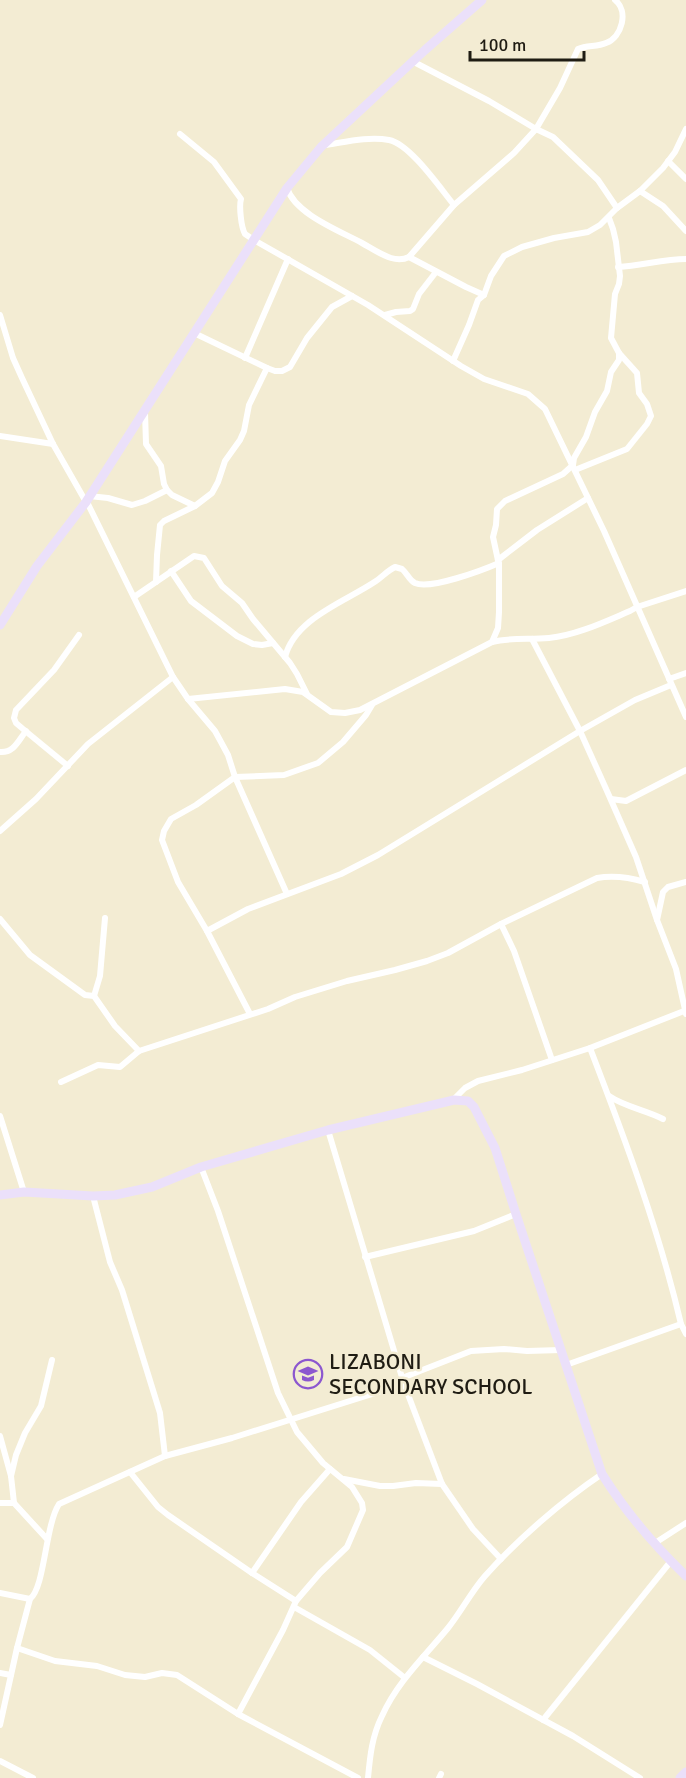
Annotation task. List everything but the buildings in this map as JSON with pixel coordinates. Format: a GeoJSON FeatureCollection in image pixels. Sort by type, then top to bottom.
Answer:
{"type":"FeatureCollection","features":[{"type":"Feature","properties":{"kind":"street"},"geometry":{"type":"LineString","coordinates":[[0,625],[37,566],[87,500],[287,188],[322,146],[412,61],[482,0]]}},
{"type":"Feature","properties":{"kind":"street"},"geometry":{"type":"LineString","coordinates":[[287,188],[288,194],[318,220],[389,258],[404,260],[454,205],[514,153],[536,129],[560,88],[578,49],[605,44],[617,34],[622,23],[622,10],[621,4],[615,0]]}},
{"type":"Feature","properties":{"kind":"street"},"geometry":{"type":"LineString","coordinates":[[412,61],[553,137],[607,190],[617,208]]}},
{"type":"Feature","properties":{"kind":"street"},"geometry":{"type":"LineString","coordinates":[[453,361],[478,300],[484,295],[499,261],[508,252],[554,238],[588,232],[609,218],[617,208],[640,191],[668,161],[686,129]]}},
{"type":"Feature","properties":{"kind":"street"},"geometry":{"type":"LineString","coordinates":[[180,134],[214,162],[241,199],[239,206],[245,234],[385,315],[453,361],[484,379],[528,394],[545,409],[588,498],[686,717]]}},
{"type":"Feature","properties":{"kind":"street"},"geometry":{"type":"LineString","coordinates":[[322,146],[377,138],[398,143],[406,148],[454,205]]}},
{"type":"Feature","properties":{"kind":"street"},"geometry":{"type":"LineString","coordinates":[[668,161],[686,179]]}},
{"type":"Feature","properties":{"kind":"street"},"geometry":{"type":"LineString","coordinates":[[640,191],[663,206],[686,231]]}},
{"type":"Feature","properties":{"kind":"street"},"geometry":{"type":"LineString","coordinates":[[492,642],[498,628],[499,612],[498,562],[493,537],[498,506],[574,468],[627,449],[650,419],[650,410],[639,393],[637,373],[619,353],[611,338],[615,294],[620,281],[616,242],[609,218]]}},
{"type":"Feature","properties":{"kind":"street"},"geometry":{"type":"LineString","coordinates":[[409,257],[484,295]]}},
{"type":"Feature","properties":{"kind":"street"},"geometry":{"type":"LineString","coordinates":[[245,358],[288,259]]}},
{"type":"Feature","properties":{"kind":"street"},"geometry":{"type":"LineString","coordinates":[[618,267],[686,259]]}},
{"type":"Feature","properties":{"kind":"street"},"geometry":{"type":"LineString","coordinates":[[385,315],[413,309],[419,294],[436,272]]}},
{"type":"Feature","properties":{"kind":"street"},"geometry":{"type":"LineString","coordinates":[[194,333],[267,368],[282,371],[290,367],[308,338],[332,307],[352,296]]}},
{"type":"Feature","properties":{"kind":"street"},"geometry":{"type":"LineString","coordinates":[[0,315],[13,358],[52,444],[87,500],[173,677],[215,731],[228,754],[235,777],[287,894]]}},
{"type":"Feature","properties":{"kind":"street"},"geometry":{"type":"LineString","coordinates":[[574,468],[574,458],[607,391],[611,372],[619,360],[619,353]]}},
{"type":"Feature","properties":{"kind":"street"},"geometry":{"type":"LineString","coordinates":[[156,582],[156,555],[160,525],[195,506],[212,493],[225,461],[244,431],[249,405],[267,368]]}},
{"type":"Feature","properties":{"kind":"street"},"geometry":{"type":"LineString","coordinates":[[146,409],[144,416],[146,444],[161,466],[166,490],[195,506]]}},
{"type":"Feature","properties":{"kind":"street"},"geometry":{"type":"LineString","coordinates":[[0,436],[52,444]]}},
{"type":"Feature","properties":{"kind":"street"},"geometry":{"type":"LineString","coordinates":[[87,500],[108,498],[132,505],[153,498],[166,490]]}},
{"type":"Feature","properties":{"kind":"street"},"geometry":{"type":"LineString","coordinates":[[285,657],[291,641],[303,628],[337,603],[376,581],[394,567],[402,568],[417,584],[448,581],[498,562],[537,530],[588,498]]}},
{"type":"Feature","properties":{"kind":"street"},"geometry":{"type":"LineString","coordinates":[[134,597],[194,556],[204,558],[222,586],[239,600],[285,657],[308,696]]}},
{"type":"Feature","properties":{"kind":"street"},"geometry":{"type":"LineString","coordinates":[[171,571],[191,601],[237,636],[253,644],[273,643]]}},
{"type":"Feature","properties":{"kind":"street"},"geometry":{"type":"LineString","coordinates":[[188,699],[285,689],[297,690],[331,712],[345,713],[360,710],[492,642],[551,638],[580,630],[637,607],[686,591]]}},
{"type":"Feature","properties":{"kind":"street"},"geometry":{"type":"LineString","coordinates":[[68,766],[16,723],[14,718],[16,710],[54,670],[79,635]]}},
{"type":"Feature","properties":{"kind":"street"},"geometry":{"type":"LineString","coordinates":[[452,1101],[465,1088],[478,1081],[590,1048],[685,1013],[676,969],[636,857],[580,731],[532,639]]}},
{"type":"Feature","properties":{"kind":"street"},"geometry":{"type":"LineString","coordinates":[[207,931],[248,909],[341,874],[378,855],[580,731],[686,673]]}},
{"type":"Feature","properties":{"kind":"street"},"geometry":{"type":"LineString","coordinates":[[0,831],[36,800],[88,744],[173,677]]}},
{"type":"Feature","properties":{"kind":"street"},"geometry":{"type":"LineString","coordinates":[[250,1014],[207,931],[178,882],[162,840],[164,831],[171,819],[196,805],[235,777],[284,775],[318,763],[343,742],[372,705]]}},
{"type":"Feature","properties":{"kind":"street"},"geometry":{"type":"LineString","coordinates":[[0,752],[8,753],[13,750],[26,731]]}},
{"type":"Feature","properties":{"kind":"street"},"geometry":{"type":"LineString","coordinates":[[611,800],[626,801],[686,770]]}},
{"type":"Feature","properties":{"kind":"street"},"geometry":{"type":"LineString","coordinates":[[61,1082],[98,1065],[120,1067],[139,1052],[268,1009],[323,987],[427,961],[448,953],[501,924],[597,878],[612,876],[645,882]]}},
{"type":"Feature","properties":{"kind":"street"},"geometry":{"type":"LineString","coordinates":[[657,920],[663,892],[668,887],[686,882]]}},
{"type":"Feature","properties":{"kind":"street"},"geometry":{"type":"LineString","coordinates":[[94,996],[100,976],[105,918]]}},
{"type":"Feature","properties":{"kind":"street"},"geometry":{"type":"LineString","coordinates":[[0,919],[30,955],[86,995],[94,996],[115,1026],[139,1052]]}},
{"type":"Feature","properties":{"kind":"street"},"geometry":{"type":"LineString","coordinates":[[501,924],[514,951],[552,1060]]}},
{"type":"Feature","properties":{"kind":"street"},"geometry":{"type":"LineString","coordinates":[[590,1048],[620,1124],[663,1254],[681,1324],[686,1334]]}},
{"type":"Feature","properties":{"kind":"street"},"geometry":{"type":"LineString","coordinates":[[608,1095],[620,1103],[636,1107],[663,1119]]}},
{"type":"Feature","properties":{"kind":"street"},"geometry":{"type":"LineString","coordinates":[[0,1195],[24,1192],[115,1195],[152,1187],[201,1167],[328,1130],[452,1101],[468,1101],[479,1115],[495,1148],[603,1474],[625,1507],[686,1576]]}},
{"type":"Feature","properties":{"kind":"street"},"geometry":{"type":"LineString","coordinates":[[0,1116],[24,1192]]}},
{"type":"Feature","properties":{"kind":"street"},"geometry":{"type":"LineString","coordinates":[[328,1130],[403,1381],[442,1484],[473,1529],[501,1559]]}},
{"type":"Feature","properties":{"kind":"street"},"geometry":{"type":"LineString","coordinates":[[201,1167],[218,1211],[278,1393],[303,1440],[323,1463],[359,1496],[363,1510],[347,1547],[320,1573],[295,1604],[238,1714]]}},
{"type":"Feature","properties":{"kind":"street"},"geometry":{"type":"LineString","coordinates":[[93,1196],[110,1262],[122,1290],[160,1413],[165,1456]]}},
{"type":"Feature","properties":{"kind":"street"},"geometry":{"type":"LineString","coordinates":[[365,1257],[474,1231],[516,1214]]}},
{"type":"Feature","properties":{"kind":"street"},"geometry":{"type":"LineString","coordinates":[[566,1365],[681,1324]]}},
{"type":"Feature","properties":{"kind":"street"},"geometry":{"type":"LineString","coordinates":[[0,1725],[30,1599],[34,1596],[39,1584],[47,1539],[59,1504],[165,1456],[291,1420],[403,1381],[471,1351],[561,1350]]}},
{"type":"Feature","properties":{"kind":"street"},"geometry":{"type":"LineString","coordinates":[[11,1476],[16,1455],[41,1406],[52,1360]]}},
{"type":"Feature","properties":{"kind":"street"},"geometry":{"type":"LineString","coordinates":[[0,1436],[11,1476],[14,1503],[47,1539]]}},
{"type":"Feature","properties":{"kind":"street"},"geometry":{"type":"LineString","coordinates":[[252,1573],[301,1502],[330,1469]]}},
{"type":"Feature","properties":{"kind":"street"},"geometry":{"type":"LineString","coordinates":[[130,1472],[158,1507],[168,1515],[295,1604],[370,1650],[405,1678]]}},
{"type":"Feature","properties":{"kind":"street"},"geometry":{"type":"LineString","coordinates":[[370,1777],[376,1729],[390,1700],[405,1678],[449,1626],[483,1578],[501,1559],[570,1497],[603,1474]]}},
{"type":"Feature","properties":{"kind":"street"},"geometry":{"type":"LineString","coordinates":[[343,1479],[380,1486],[416,1483],[442,1484]]}},
{"type":"Feature","properties":{"kind":"street"},"geometry":{"type":"LineString","coordinates":[[0,1503],[14,1503]]}},
{"type":"Feature","properties":{"kind":"street"},"geometry":{"type":"LineString","coordinates":[[655,1543],[686,1524]]}},
{"type":"Feature","properties":{"kind":"street"},"geometry":{"type":"LineString","coordinates":[[543,1720],[671,1561]]}},
{"type":"Feature","properties":{"kind":"street"},"geometry":{"type":"LineString","coordinates":[[0,1593],[30,1599]]}},
{"type":"Feature","properties":{"kind":"street"},"geometry":{"type":"LineString","coordinates":[[17,1648],[55,1661],[97,1666],[125,1675],[145,1677],[162,1673],[177,1675],[238,1714],[358,1778]]}},
{"type":"Feature","properties":{"kind":"street"},"geometry":{"type":"LineString","coordinates":[[423,1658],[477,1684],[573,1736],[640,1778]]}},
{"type":"Feature","properties":{"kind":"street"},"geometry":{"type":"LineString","coordinates":[[0,1673],[11,1675]]}},
{"type":"Feature","properties":{"kind":"street"},"geometry":{"type":"LineString","coordinates":[[0,1761],[33,1778]]}},
{"type":"Feature","properties":{"kind":"street"},"geometry":{"type":"LineString","coordinates":[[680,1778],[686,1772]]}},
{"type":"Feature","properties":{"kind":"place","name":"LIZABONI SECONDARY SCHOOL"},"geometry":{"type":"Point","coordinates":[308,1374]}}]}
